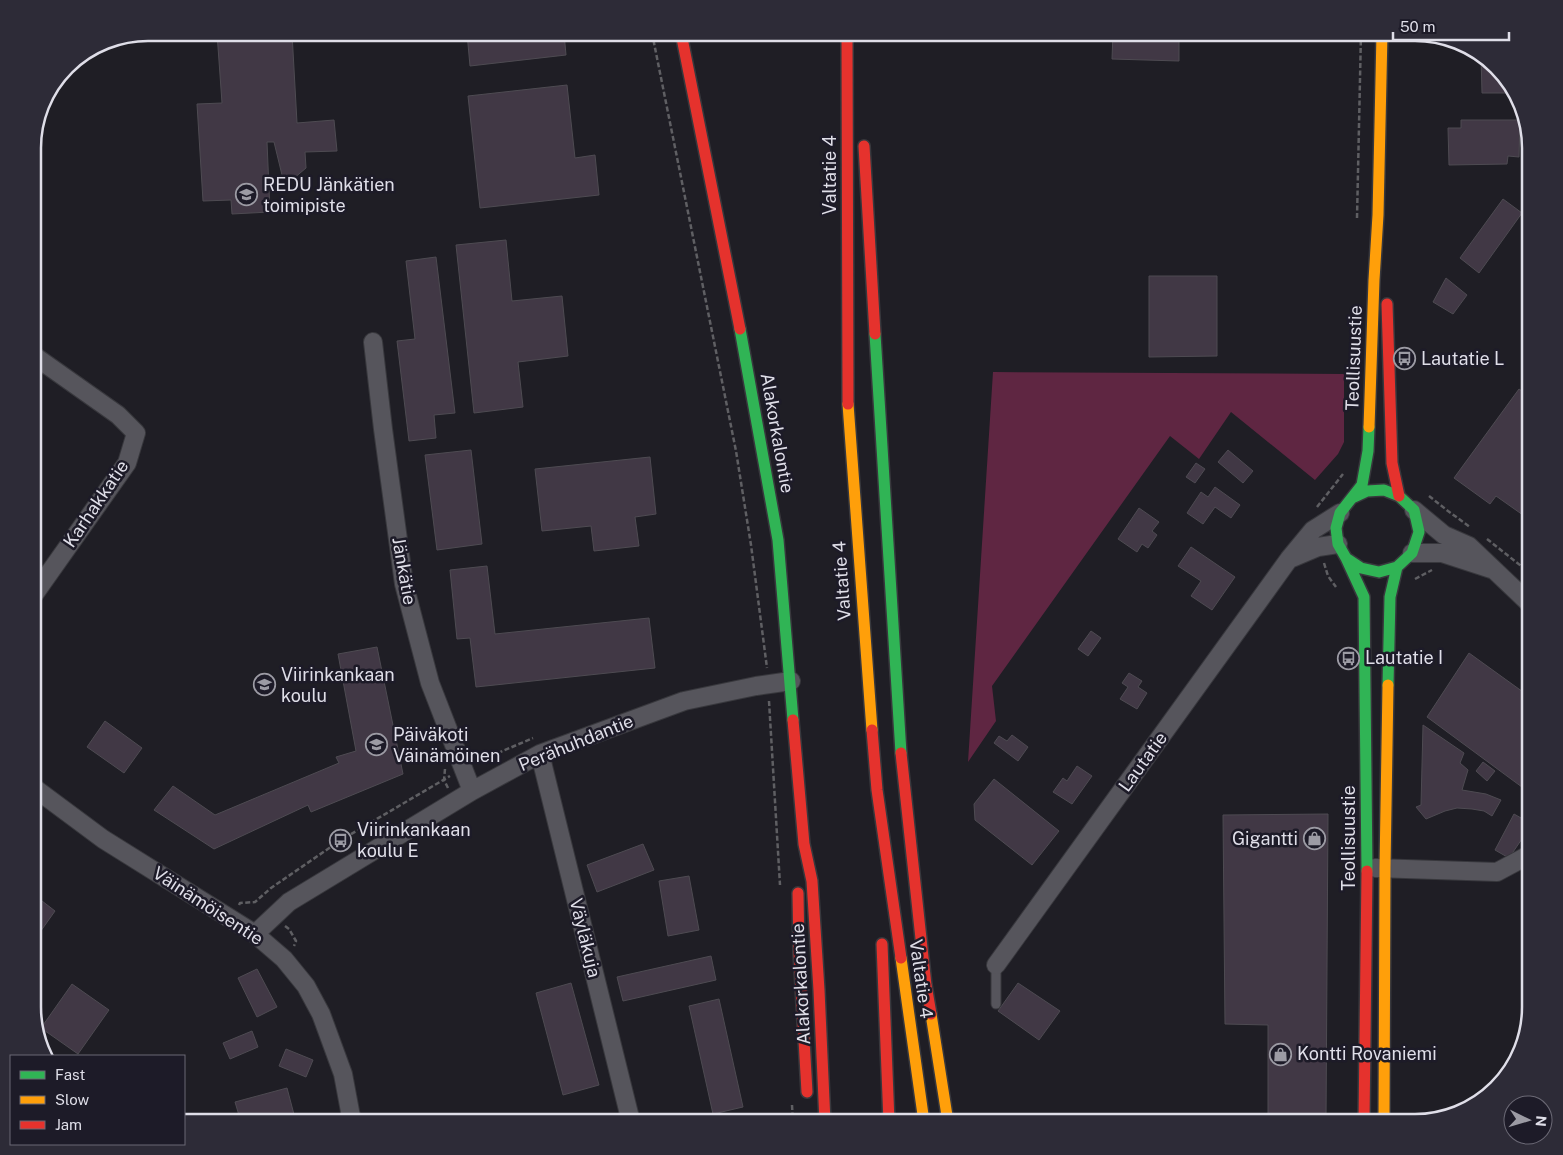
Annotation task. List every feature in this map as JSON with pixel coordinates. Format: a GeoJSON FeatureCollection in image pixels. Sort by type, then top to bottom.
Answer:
{"type":"FeatureCollection","features":[{"type":"Feature","properties":{"kind":"main road","name":"Alakorkalontie"},"geometry":{"type":"LineString","coordinates":[[683,41],[737,313],[778,540],[804,844],[812,881],[825,1114]]}},
{"type":"Feature","properties":{"kind":"main road","name":"Valtatie 4"},"geometry":{"type":"LineString","coordinates":[[847,41],[848,408],[863,622],[877,790],[923,1114]]}},
{"type":"Feature","properties":{"kind":"main road","name":"Teollisuustie"},"geometry":{"type":"LineString","coordinates":[[1352,498],[1362,485],[1368,451],[1378,215],[1382,41]]}},
{"type":"Feature","properties":{"kind":"main road","name":"Valtatie 4"},"geometry":{"type":"LineString","coordinates":[[864,132],[900,747],[926,985],[947,1114]]}},
{"type":"Feature","properties":{"kind":"main road","name":"Teollisuustie"},"geometry":{"type":"LineString","coordinates":[[1378,215],[1386,273]]}},
{"type":"Feature","properties":{"kind":"main road","name":"Teollisuustie"},"geometry":{"type":"LineString","coordinates":[[1387,292],[1392,463],[1400,496]]}},
{"type":"Feature","properties":{"kind":"main road"},"geometry":{"type":"LineString","coordinates":[[1384,490],[1400,496],[1414,510],[1419,532],[1412,553],[1397,567],[1379,572],[1361,568],[1342,551],[1336,528],[1340,514],[1352,498],[1367,491],[1384,490]]}},
{"type":"Feature","properties":{"kind":"main road","name":"Teollisuustie"},"geometry":{"type":"LineString","coordinates":[[1342,551],[1364,597],[1367,868],[1364,1114]]}},
{"type":"Feature","properties":{"kind":"main road","name":"Teollisuustie"},"geometry":{"type":"LineString","coordinates":[[1384,1114],[1385,868],[1390,597],[1397,567]]}},
{"type":"Feature","properties":{"kind":"main road"},"geometry":{"type":"LineString","coordinates":[[877,790],[881,898]]}},
{"type":"Feature","properties":{"kind":"main road","name":"Alakorkalontie"},"geometry":{"type":"LineString","coordinates":[[804,844],[798,874],[799,952],[808,1106]]}},
{"type":"Feature","properties":{"kind":"main road"},"geometry":{"type":"LineString","coordinates":[[882,937],[889,1114]]}},
{"type":"Feature","properties":{"kind":"main road"},"geometry":{"type":"LineString","coordinates":[[926,985],[954,1086]]}},
{"type":"Feature","properties":{"kind":"street","name":"Jänkätie"},"geometry":{"type":"LineString","coordinates":[[373,342],[382,429],[404,584],[430,683],[472,791]]}},
{"type":"Feature","properties":{"kind":"street","name":"Karhakkatie"},"geometry":{"type":"LineString","coordinates":[[41,362],[118,415],[136,433],[127,463],[41,573]]}},
{"type":"Feature","properties":{"kind":"street"},"geometry":{"type":"LineString","coordinates":[[1414,510],[1444,535],[1469,546],[1522,596]]}},
{"type":"Feature","properties":{"kind":"street","name":"Lautatie"},"geometry":{"type":"LineString","coordinates":[[996,964],[1289,559],[1313,530],[1340,514]]}},
{"type":"Feature","properties":{"kind":"street"},"geometry":{"type":"LineString","coordinates":[[1289,559],[1318,548],[1342,551]]}},
{"type":"Feature","properties":{"kind":"street"},"geometry":{"type":"LineString","coordinates":[[1412,553],[1442,553],[1494,570]]}},
{"type":"Feature","properties":{"kind":"street","name":"Perähuhdantie"},"geometry":{"type":"LineString","coordinates":[[255,934],[289,902],[472,791],[540,754],[684,702],[756,686],[791,681]]}},
{"type":"Feature","properties":{"kind":"street","name":"Väyläkuja"},"geometry":{"type":"LineString","coordinates":[[540,754],[628,1114]]}},
{"type":"Feature","properties":{"kind":"street","name":"Väinämöisentie"},"geometry":{"type":"LineString","coordinates":[[41,793],[103,839],[255,934],[284,959],[306,986],[321,1014],[343,1074],[350,1114]]}},
{"type":"Feature","properties":{"kind":"street"},"geometry":{"type":"LineString","coordinates":[[1367,868],[1497,872],[1522,859]]}},
{"type":"Feature","properties":{"kind":"lane"},"geometry":{"type":"LineString","coordinates":[[996,964],[996,1004]]}},
{"type":"Feature","properties":{"kind":"path"},"geometry":{"type":"LineString","coordinates":[[654,41],[736,451],[767,667]]}},
{"type":"Feature","properties":{"kind":"path"},"geometry":{"type":"LineString","coordinates":[[1429,496],[1477,532]]}},
{"type":"Feature","properties":{"kind":"path"},"geometry":{"type":"LineString","coordinates":[[1484,537],[1522,567]]}},
{"type":"Feature","properties":{"kind":"path"},"geometry":{"type":"LineString","coordinates":[[230,919],[240,903],[254,902],[340,840],[464,768]]}},
{"type":"Feature","properties":{"kind":"shaded area"},"geometry":{"type":"Polygon","coordinates":[[[993,372],[1344,374],[1344,442],[1338,454],[1315,480],[1231,412],[1199,459],[1170,436],[992,686],[996,721],[968,762],[993,372]]]}},
{"type":"Feature","properties":{"kind":"building"},"geometry":{"type":"Polygon","coordinates":[[[218,41],[292,41],[297,123],[334,120],[337,151],[305,152],[306,168],[293,179],[282,175],[274,142],[267,142],[270,212],[232,214],[231,200],[203,201],[197,104],[222,103],[218,41]]]}},
{"type":"Feature","properties":{"kind":"building"},"geometry":{"type":"Polygon","coordinates":[[[468,41],[565,41],[566,55],[470,66],[468,41]]]}},
{"type":"Feature","properties":{"kind":"building"},"geometry":{"type":"Polygon","coordinates":[[[1113,41],[1179,41],[1179,61],[1112,59],[1113,41]]]}},
{"type":"Feature","properties":{"kind":"building"},"geometry":{"type":"Polygon","coordinates":[[[1481,64],[1500,83],[1506,93],[1482,93],[1481,64]]]}},
{"type":"Feature","properties":{"kind":"building"},"geometry":{"type":"Polygon","coordinates":[[[567,85],[575,158],[595,155],[599,195],[480,208],[468,96],[567,85]]]}},
{"type":"Feature","properties":{"kind":"building"},"geometry":{"type":"Polygon","coordinates":[[[1461,120],[1518,120],[1520,127],[1519,157],[1508,156],[1507,164],[1449,165],[1448,128],[1461,128],[1461,120]]]}},
{"type":"Feature","properties":{"kind":"building"},"geometry":{"type":"Polygon","coordinates":[[[1503,199],[1522,213],[1479,273],[1460,258],[1503,199]]]}},
{"type":"Feature","properties":{"kind":"building"},"geometry":{"type":"Polygon","coordinates":[[[506,240],[512,301],[562,296],[568,356],[518,362],[523,407],[474,413],[456,245],[506,240]]]}},
{"type":"Feature","properties":{"kind":"building"},"geometry":{"type":"Polygon","coordinates":[[[436,257],[455,413],[434,415],[436,438],[409,441],[397,341],[415,339],[406,261],[436,257]]]}},
{"type":"Feature","properties":{"kind":"building"},"geometry":{"type":"Polygon","coordinates":[[[1149,276],[1217,276],[1217,356],[1149,357],[1149,276]]]}},
{"type":"Feature","properties":{"kind":"building"},"geometry":{"type":"Polygon","coordinates":[[[1446,278],[1467,295],[1453,314],[1433,302],[1446,278]]]}},
{"type":"Feature","properties":{"kind":"building"},"geometry":{"type":"Polygon","coordinates":[[[1519,389],[1522,391],[1522,514],[1496,496],[1490,504],[1454,478],[1519,389]]]}},
{"type":"Feature","properties":{"kind":"building"},"geometry":{"type":"Polygon","coordinates":[[[471,450],[482,544],[437,550],[425,455],[471,450]]]}},
{"type":"Feature","properties":{"kind":"building"},"geometry":{"type":"Polygon","coordinates":[[[1228,450],[1253,471],[1243,483],[1218,462],[1228,450]]]}},
{"type":"Feature","properties":{"kind":"building"},"geometry":{"type":"Polygon","coordinates":[[[650,457],[656,514],[635,517],[639,546],[594,551],[591,526],[542,531],[535,469],[650,457]]]}},
{"type":"Feature","properties":{"kind":"building"},"geometry":{"type":"Polygon","coordinates":[[[1196,463],[1205,469],[1195,483],[1186,477],[1196,463]]]}},
{"type":"Feature","properties":{"kind":"building"},"geometry":{"type":"Polygon","coordinates":[[[1215,487],[1240,505],[1231,518],[1215,507],[1203,524],[1187,513],[1201,492],[1208,497],[1215,487]]]}},
{"type":"Feature","properties":{"kind":"building"},"geometry":{"type":"Polygon","coordinates":[[[1139,508],[1159,522],[1152,531],[1157,535],[1148,548],[1142,544],[1137,552],[1118,539],[1139,508]]]}},
{"type":"Feature","properties":{"kind":"building"},"geometry":{"type":"Polygon","coordinates":[[[1191,547],[1235,577],[1212,610],[1191,596],[1201,581],[1178,566],[1191,547]]]}},
{"type":"Feature","properties":{"kind":"building"},"geometry":{"type":"Polygon","coordinates":[[[487,566],[495,634],[649,618],[655,668],[476,687],[470,638],[457,639],[450,570],[487,566]]]}},
{"type":"Feature","properties":{"kind":"building"},"geometry":{"type":"Polygon","coordinates":[[[1091,631],[1101,638],[1088,656],[1078,649],[1091,631]]]}},
{"type":"Feature","properties":{"kind":"building"},"geometry":{"type":"Polygon","coordinates":[[[377,647],[403,774],[311,812],[308,805],[214,849],[154,810],[173,786],[215,815],[339,763],[336,757],[356,751],[338,654],[377,647]]]}},
{"type":"Feature","properties":{"kind":"building"},"geometry":{"type":"Polygon","coordinates":[[[1469,653],[1522,691],[1522,787],[1427,717],[1469,653]]]}},
{"type":"Feature","properties":{"kind":"building"},"geometry":{"type":"Polygon","coordinates":[[[1129,673],[1142,681],[1138,687],[1147,693],[1137,709],[1120,699],[1128,687],[1122,683],[1129,673]]]}},
{"type":"Feature","properties":{"kind":"building"},"geometry":{"type":"Polygon","coordinates":[[[105,721],[142,748],[124,773],[87,747],[105,721]]]}},
{"type":"Feature","properties":{"kind":"building"},"geometry":{"type":"Polygon","coordinates":[[[1423,725],[1464,753],[1460,763],[1468,770],[1462,790],[1486,794],[1501,800],[1492,816],[1484,811],[1457,808],[1426,819],[1416,807],[1421,805],[1423,725]]]}},
{"type":"Feature","properties":{"kind":"building"},"geometry":{"type":"Polygon","coordinates":[[[1012,735],[1028,747],[1018,761],[994,743],[999,736],[1007,741],[1012,735]]]}},
{"type":"Feature","properties":{"kind":"building"},"geometry":{"type":"Polygon","coordinates":[[[1483,762],[1495,771],[1487,781],[1476,771],[1483,762]]]}},
{"type":"Feature","properties":{"kind":"building"},"geometry":{"type":"Polygon","coordinates":[[[1077,766],[1092,776],[1072,804],[1053,792],[1063,778],[1067,781],[1077,766]]]}},
{"type":"Feature","properties":{"kind":"building"},"geometry":{"type":"Polygon","coordinates":[[[994,779],[1059,831],[1032,865],[975,820],[974,804],[994,779]]]}},
{"type":"Feature","properties":{"kind":"building"},"geometry":{"type":"Polygon","coordinates":[[[1328,814],[1326,1114],[1268,1114],[1268,1025],[1225,1024],[1223,815],[1328,814]]]}},
{"type":"Feature","properties":{"kind":"building"},"geometry":{"type":"Polygon","coordinates":[[[1514,814],[1522,818],[1522,839],[1509,858],[1495,850],[1514,814]]]}},
{"type":"Feature","properties":{"kind":"building"},"geometry":{"type":"Polygon","coordinates":[[[643,844],[654,870],[597,892],[587,865],[643,844]]]}},
{"type":"Feature","properties":{"kind":"building"},"geometry":{"type":"Polygon","coordinates":[[[689,876],[699,930],[668,936],[659,881],[689,876]]]}},
{"type":"Feature","properties":{"kind":"building"},"geometry":{"type":"Polygon","coordinates":[[[41,900],[55,911],[41,931],[41,900]]]}},
{"type":"Feature","properties":{"kind":"building"},"geometry":{"type":"Polygon","coordinates":[[[711,956],[716,980],[623,1001],[617,977],[711,956]]]}},
{"type":"Feature","properties":{"kind":"building"},"geometry":{"type":"Polygon","coordinates":[[[257,969],[277,1007],[257,1017],[238,978],[257,969]]]}},
{"type":"Feature","properties":{"kind":"building"},"geometry":{"type":"Polygon","coordinates":[[[571,983],[599,1085],[563,1095],[536,993],[571,983]]]}},
{"type":"Feature","properties":{"kind":"building"},"geometry":{"type":"Polygon","coordinates":[[[1018,983],[1060,1011],[1039,1040],[998,1011],[1018,983]]]}},
{"type":"Feature","properties":{"kind":"building"},"geometry":{"type":"Polygon","coordinates":[[[72,984],[109,1010],[78,1054],[44,1030],[43,1025],[72,984]]]}},
{"type":"Feature","properties":{"kind":"building"},"geometry":{"type":"Polygon","coordinates":[[[719,999],[743,1107],[713,1114],[689,1006],[719,999]]]}},
{"type":"Feature","properties":{"kind":"building"},"geometry":{"type":"Polygon","coordinates":[[[252,1031],[258,1047],[230,1059],[223,1043],[252,1031]]]}},
{"type":"Feature","properties":{"kind":"building"},"geometry":{"type":"Polygon","coordinates":[[[286,1049],[313,1060],[306,1077],[279,1066],[286,1049]]]}},
{"type":"Feature","properties":{"kind":"building"},"geometry":{"type":"Polygon","coordinates":[[[287,1088],[294,1114],[239,1114],[235,1102],[287,1088]]]}},
{"type":"Feature","properties":{"kind":"traffic: fast"},"geometry":{"type":"LineString","coordinates":[[740,329],[778,540],[793,720]]}},
{"type":"Feature","properties":{"kind":"traffic: fast"},"geometry":{"type":"LineString","coordinates":[[875,334],[901,753]]}},
{"type":"Feature","properties":{"kind":"traffic: fast"},"geometry":{"type":"LineString","coordinates":[[1352,498],[1367,491],[1384,490],[1399,496],[1414,510],[1419,532],[1412,553],[1397,567],[1379,572],[1361,568],[1346,558],[1338,544],[1336,528],[1340,513],[1362,485],[1368,451],[1369,427]]}},
{"type":"Feature","properties":{"kind":"traffic: fast"},"geometry":{"type":"LineString","coordinates":[[1346,558],[1364,597],[1367,871]]}},
{"type":"Feature","properties":{"kind":"traffic: fast"},"geometry":{"type":"LineString","coordinates":[[1388,685],[1390,597],[1397,567]]}},
{"type":"Feature","properties":{"kind":"traffic: slow"},"geometry":{"type":"LineString","coordinates":[[1369,427],[1378,215],[1382,41]]}},
{"type":"Feature","properties":{"kind":"traffic: slow"},"geometry":{"type":"LineString","coordinates":[[848,404],[872,730]]}},
{"type":"Feature","properties":{"kind":"traffic: slow"},"geometry":{"type":"LineString","coordinates":[[1384,1114],[1388,685]]}},
{"type":"Feature","properties":{"kind":"traffic: slow"},"geometry":{"type":"LineString","coordinates":[[901,958],[923,1114]]}},
{"type":"Feature","properties":{"kind":"traffic: slow"},"geometry":{"type":"LineString","coordinates":[[931,1014],[947,1114]]}},
{"type":"Feature","properties":{"kind":"traffic: jam"},"geometry":{"type":"LineString","coordinates":[[683,41],[740,329]]}},
{"type":"Feature","properties":{"kind":"traffic: jam"},"geometry":{"type":"LineString","coordinates":[[847,41],[848,404]]}},
{"type":"Feature","properties":{"kind":"traffic: jam"},"geometry":{"type":"LineString","coordinates":[[864,146],[875,334]]}},
{"type":"Feature","properties":{"kind":"traffic: jam"},"geometry":{"type":"LineString","coordinates":[[1387,304],[1392,463],[1399,496]]}},
{"type":"Feature","properties":{"kind":"traffic: jam"},"geometry":{"type":"LineString","coordinates":[[793,720],[804,844],[812,881],[825,1114]]}},
{"type":"Feature","properties":{"kind":"traffic: jam"},"geometry":{"type":"LineString","coordinates":[[872,730],[877,790],[901,958]]}},
{"type":"Feature","properties":{"kind":"traffic: jam"},"geometry":{"type":"LineString","coordinates":[[901,753],[926,985],[931,1014]]}},
{"type":"Feature","properties":{"kind":"traffic: jam"},"geometry":{"type":"LineString","coordinates":[[1364,1114],[1367,871]]}},
{"type":"Feature","properties":{"kind":"traffic: jam"},"geometry":{"type":"LineString","coordinates":[[798,893],[799,952],[807,1092]]}},
{"type":"Feature","properties":{"kind":"traffic: jam"},"geometry":{"type":"LineString","coordinates":[[882,944],[889,1114]]}},
{"type":"Feature","properties":{"kind":"place","name":"REDU Jänkätien toimipiste"},"geometry":{"type":"Point","coordinates":[247,195]}},
{"type":"Feature","properties":{"kind":"place","name":"Lautatie L"},"geometry":{"type":"Point","coordinates":[1405,359]}},
{"type":"Feature","properties":{"kind":"place","name":"Lautatie I"},"geometry":{"type":"Point","coordinates":[1349,658]}},
{"type":"Feature","properties":{"kind":"place","name":"Viirinkankaan koulu"},"geometry":{"type":"Point","coordinates":[265,685]}},
{"type":"Feature","properties":{"kind":"place","name":"Päiväkoti Väinämöinen"},"geometry":{"type":"Point","coordinates":[377,745]}},
{"type":"Feature","properties":{"kind":"place","name":"Gigantti"},"geometry":{"type":"Point","coordinates":[1314,839]}},
{"type":"Feature","properties":{"kind":"place","name":"Viirinkankaan koulu E"},"geometry":{"type":"Point","coordinates":[341,840]}},
{"type":"Feature","properties":{"kind":"place","name":"Kontti Rovaniemi"},"geometry":{"type":"Point","coordinates":[1281,1054]}}]}
